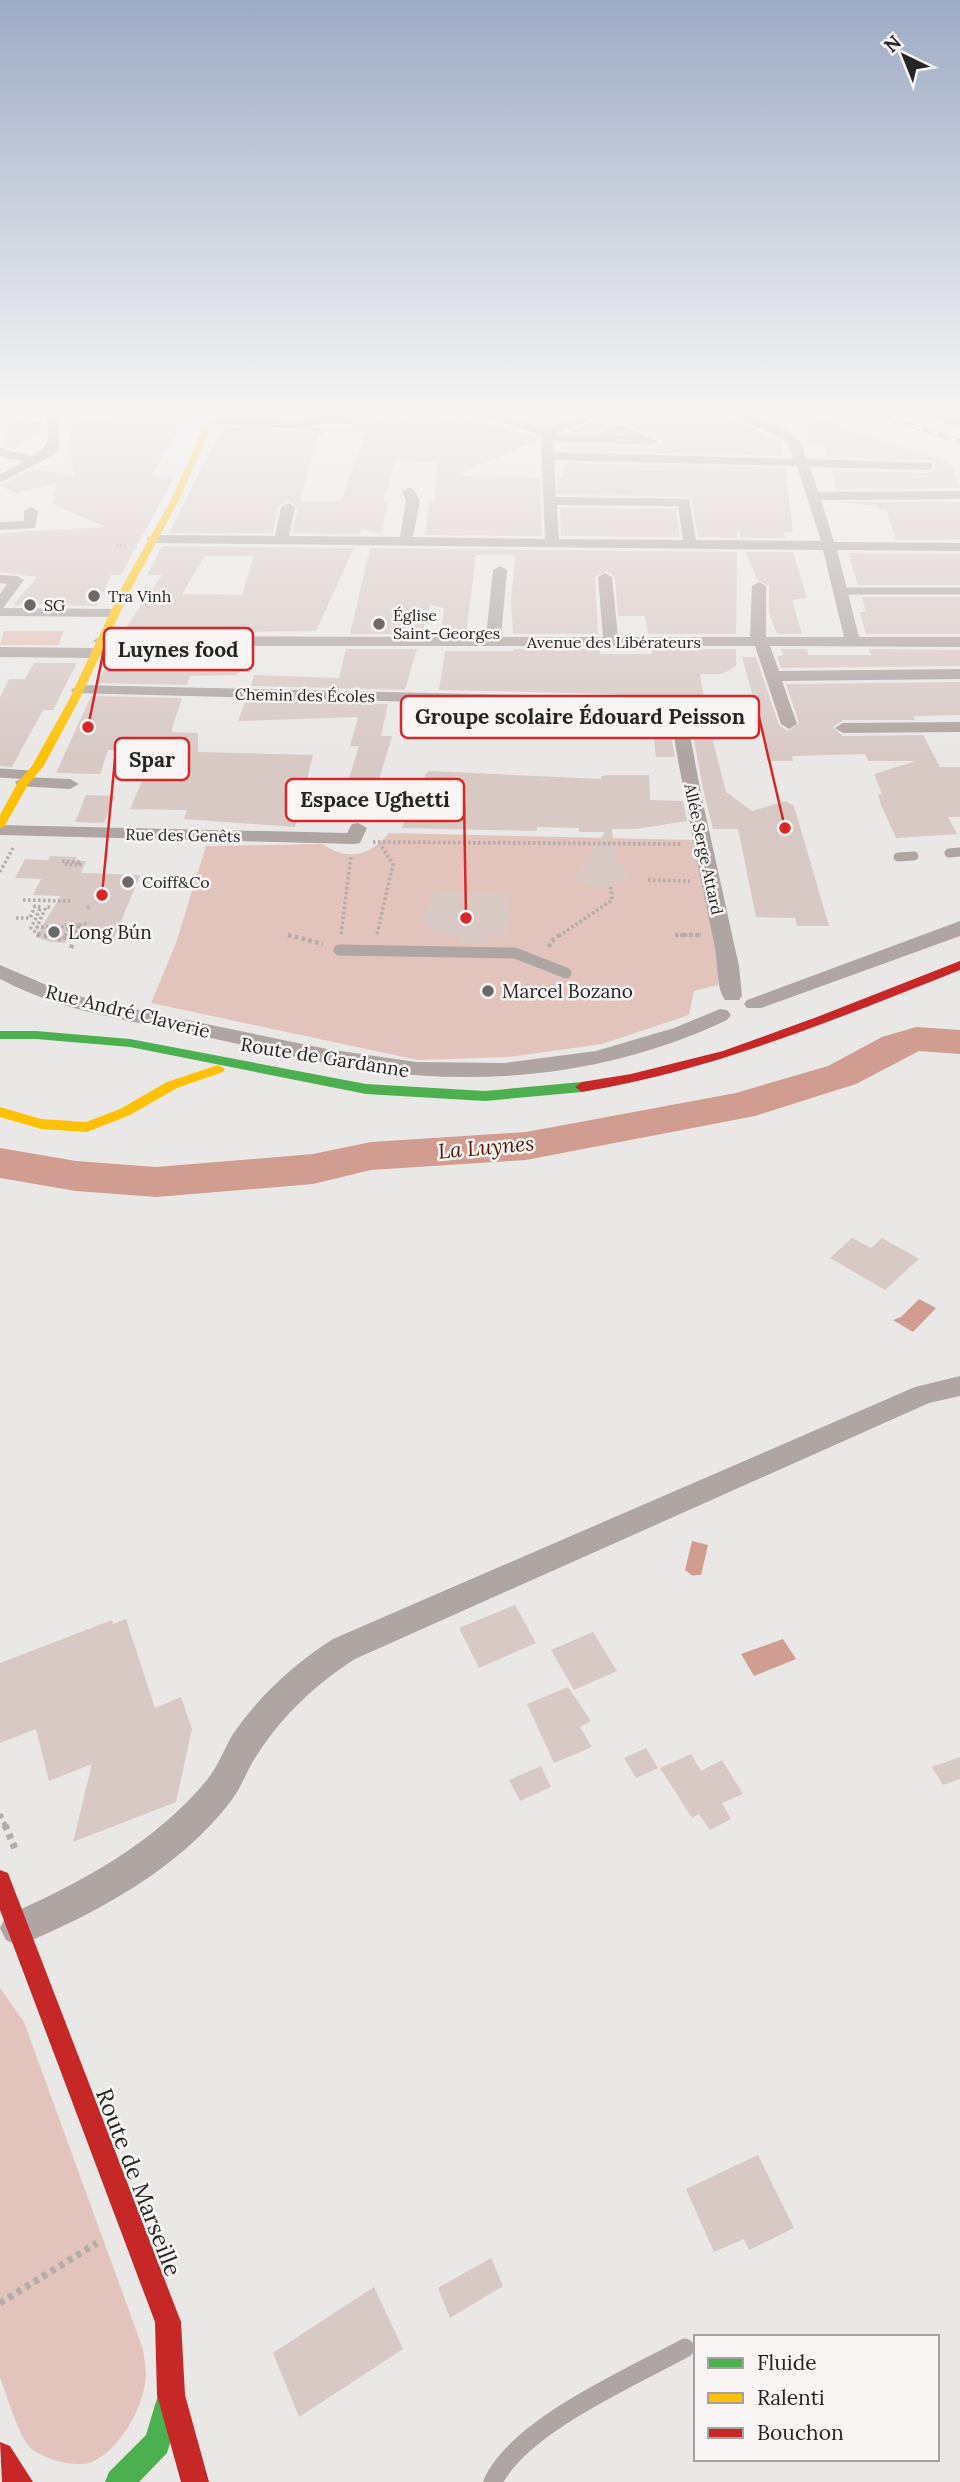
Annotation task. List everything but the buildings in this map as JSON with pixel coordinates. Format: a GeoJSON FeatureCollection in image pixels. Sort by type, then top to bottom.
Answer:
{"type":"FeatureCollection","features":[{"type":"Feature","properties":{"kind":"main road"},"geometry":{"type":"LineString","coordinates":[[2,833],[79,690],[113,613],[160,526]]}},
{"type":"Feature","properties":{"kind":"main road","name":"Route de Gardanne"},"geometry":{"type":"LineString","coordinates":[[0,1035],[36,1035],[130,1043],[366,1089],[474,1095],[534,1093],[671,1072],[727,1055],[960,965]]}},
{"type":"Feature","properties":{"kind":"main road","name":"Route de Gardanne"},"geometry":{"type":"LineString","coordinates":[[0,1043],[126,1054],[360,1096],[416,1102],[470,1105],[564,1100],[685,1078],[746,1059],[960,976]]}},
{"type":"Feature","properties":{"kind":"main road"},"geometry":{"type":"LineString","coordinates":[[0,1112],[41,1124],[87,1127],[125,1112],[172,1085],[218,1069]]}},
{"type":"Feature","properties":{"kind":"main road"},"geometry":{"type":"LineString","coordinates":[[125,1112],[142,1081]]}},
{"type":"Feature","properties":{"kind":"main road","name":"Route de Marseille"},"geometry":{"type":"LineString","coordinates":[[0,1881],[168,2322],[171,2395],[195,2482]]}},
{"type":"Feature","properties":{"kind":"main road","name":"Route de Marseille"},"geometry":{"type":"LineString","coordinates":[[17,1966],[42,1991]]}},
{"type":"Feature","properties":{"kind":"main road","name":"Route de Marseille"},"geometry":{"type":"LineString","coordinates":[[119,2482],[157,2443],[171,2395]]}},
{"type":"Feature","properties":{"kind":"main road"},"geometry":{"type":"LineString","coordinates":[[0,2456],[19,2482]]}},
{"type":"Feature","properties":{"kind":"street"},"geometry":{"type":"LineString","coordinates":[[281,540],[284,526]]}},
{"type":"Feature","properties":{"kind":"street"},"geometry":{"type":"LineString","coordinates":[[407,541],[409,526]]}},
{"type":"Feature","properties":{"kind":"street"},"geometry":{"type":"LineString","coordinates":[[552,526],[552,542]]}},
{"type":"Feature","properties":{"kind":"street"},"geometry":{"type":"LineString","coordinates":[[688,526],[690,542]]}},
{"type":"Feature","properties":{"kind":"street"},"geometry":{"type":"LineString","coordinates":[[822,526],[852,641]]}},
{"type":"Feature","properties":{"kind":"street"},"geometry":{"type":"LineString","coordinates":[[153,539],[690,542],[960,547]]}},
{"type":"Feature","properties":{"kind":"street"},"geometry":{"type":"LineString","coordinates":[[493,642],[500,570]]}},
{"type":"Feature","properties":{"kind":"street"},"geometry":{"type":"LineString","coordinates":[[604,577],[611,642]]}},
{"type":"Feature","properties":{"kind":"street"},"geometry":{"type":"LineString","coordinates":[[0,579],[17,580],[0,604]]}},
{"type":"Feature","properties":{"kind":"street"},"geometry":{"type":"LineString","coordinates":[[760,586],[758,639],[789,724]]}},
{"type":"Feature","properties":{"kind":"street"},"geometry":{"type":"LineString","coordinates":[[0,612],[113,613]]}},
{"type":"Feature","properties":{"kind":"street","name":"Avenue des Libérateurs"},"geometry":{"type":"LineString","coordinates":[[0,654],[493,642],[960,642]]}},
{"type":"Feature","properties":{"kind":"street"},"geometry":{"type":"LineString","coordinates":[[773,676],[960,674]]}},
{"type":"Feature","properties":{"kind":"street","name":"Chemin des Écoles"},"geometry":{"type":"LineString","coordinates":[[79,690],[615,702]]}},
{"type":"Feature","properties":{"kind":"street","name":"Allée Serge Attard"},"geometry":{"type":"LineString","coordinates":[[676,703],[692,794],[705,844],[729,966],[732,996]]}},
{"type":"Feature","properties":{"kind":"street"},"geometry":{"type":"LineString","coordinates":[[843,728],[960,727]]}},
{"type":"Feature","properties":{"kind":"street"},"geometry":{"type":"LineString","coordinates":[[31,777],[70,784]]}},
{"type":"Feature","properties":{"kind":"street","name":"Rue des Genêts"},"geometry":{"type":"LineString","coordinates":[[2,833],[356,834]]}},
{"type":"Feature","properties":{"kind":"street"},"geometry":{"type":"LineString","coordinates":[[754,1004],[956,930]]}},
{"type":"Feature","properties":{"kind":"street","name":"Rue André Claverie"},"geometry":{"type":"LineString","coordinates":[[0,971],[29,986]]}},
{"type":"Feature","properties":{"kind":"street","name":"Rue André Claverie"},"geometry":{"type":"LineString","coordinates":[[0,981],[29,986],[107,1009],[248,1039],[375,1064],[426,1068],[469,1070],[530,1067],[591,1059],[657,1042],[700,1026],[720,1015]]}},
{"type":"Feature","properties":{"kind":"street"},"geometry":{"type":"LineString","coordinates":[[732,996],[754,1004],[753,1016],[747,1019],[728,1019],[720,1015],[715,1007],[718,1001],[732,996]]}},
{"type":"Feature","properties":{"kind":"street"},"geometry":{"type":"LineString","coordinates":[[18,1928],[119,1879],[178,1834],[220,1790],[245,1746],[275,1708],[315,1669],[360,1640],[415,1619],[924,1394],[960,1386]]}},
{"type":"Feature","properties":{"kind":"lane"},"geometry":{"type":"LineString","coordinates":[[839,591],[960,591]]}},
{"type":"Feature","properties":{"kind":"lane"},"geometry":{"type":"LineString","coordinates":[[0,773],[31,777]]}},
{"type":"Feature","properties":{"kind":"lane"},"geometry":{"type":"LineString","coordinates":[[898,857],[914,856]]}},
{"type":"Feature","properties":{"kind":"lane"},"geometry":{"type":"LineString","coordinates":[[339,950],[515,953],[566,973]]}},
{"type":"Feature","properties":{"kind":"lane"},"geometry":{"type":"LineString","coordinates":[[494,2482],[500,2467],[539,2428],[685,2348]]}},
{"type":"Feature","properties":{"kind":"path"},"geometry":{"type":"LineString","coordinates":[[676,703],[675,699],[760,698],[757,687]]}},
{"type":"Feature","properties":{"kind":"path"},"geometry":{"type":"LineString","coordinates":[[288,935],[339,950],[356,834],[380,844],[705,844]]}},
{"type":"Feature","properties":{"kind":"path"},"geometry":{"type":"LineString","coordinates":[[373,952],[393,864],[380,844]]}},
{"type":"Feature","properties":{"kind":"path"},"geometry":{"type":"LineString","coordinates":[[648,880],[712,882]]}},
{"type":"Feature","properties":{"kind":"path"},"geometry":{"type":"LineString","coordinates":[[545,965],[550,942],[612,900],[611,887]]}},
{"type":"Feature","properties":{"kind":"path"},"geometry":{"type":"LineString","coordinates":[[23,900],[70,901]]}},
{"type":"Feature","properties":{"kind":"path"},"geometry":{"type":"LineString","coordinates":[[16,918],[30,918],[35,906],[41,907],[31,928],[39,936],[64,940],[69,927],[37,927],[46,907],[50,907]]}},
{"type":"Feature","properties":{"kind":"path"},"geometry":{"type":"LineString","coordinates":[[44,921],[43,924],[79,926],[89,923]]}},
{"type":"Feature","properties":{"kind":"path"},"geometry":{"type":"LineString","coordinates":[[71,948],[79,926]]}},
{"type":"Feature","properties":{"kind":"shaded area"},"geometry":{"type":"Polygon","coordinates":[[[4,631],[64,631],[58,645],[0,645],[4,631]]]}},
{"type":"Feature","properties":{"kind":"shaded area"},"geometry":{"type":"Polygon","coordinates":[[[389,833],[696,840],[717,955],[718,985],[694,991],[689,1015],[602,1044],[509,1057],[418,1060],[151,1003],[176,943],[206,846],[322,844],[341,853],[358,854],[374,847],[389,833]]]}},
{"type":"Feature","properties":{"kind":"shaded area"},"geometry":{"type":"Polygon","coordinates":[[[919,1299],[936,1308],[913,1332],[893,1320],[901,1317],[919,1299]]]}},
{"type":"Feature","properties":{"kind":"shaded area"},"geometry":{"type":"Polygon","coordinates":[[[692,1541],[708,1545],[701,1575],[692,1576],[685,1570],[692,1541]]]}},
{"type":"Feature","properties":{"kind":"shaded area"},"geometry":{"type":"Polygon","coordinates":[[[783,1639],[796,1659],[754,1676],[741,1654],[783,1639]]]}},
{"type":"Feature","properties":{"kind":"shaded area"},"geometry":{"type":"Polygon","coordinates":[[[0,1988],[24,2022],[143,2349],[146,2376],[136,2412],[114,2446],[104,2455],[87,2463],[63,2462],[33,2450],[18,2427],[0,2377],[0,1988]]]}},
{"type":"Feature","properties":{"kind":"waterway","name":"La Luynes"},"geometry":{"type":"LineString","coordinates":[[0,1163],[76,1176],[156,1182],[313,1169],[371,1156],[526,1146],[740,1106],[842,1075],[896,1046],[916,1039],[960,1042]]}},
{"type":"Feature","properties":{"kind":"traffic: fast"},"geometry":{"type":"LineString","coordinates":[[0,1035],[36,1035],[130,1043],[366,1089],[485,1096],[582,1087]]}},
{"type":"Feature","properties":{"kind":"traffic: fast"},"geometry":{"type":"LineString","coordinates":[[119,2482],[157,2443],[171,2395]]}},
{"type":"Feature","properties":{"kind":"traffic: slow"},"geometry":{"type":"LineString","coordinates":[[0,825],[24,782],[37,767],[74,700],[127,587],[161,526]]}},
{"type":"Feature","properties":{"kind":"traffic: slow"},"geometry":{"type":"LineString","coordinates":[[0,1112],[41,1124],[87,1127],[125,1112],[172,1085],[218,1069]]}},
{"type":"Feature","properties":{"kind":"traffic: jam"},"geometry":{"type":"LineString","coordinates":[[582,1087],[680,1068],[728,1054],[960,965]]}},
{"type":"Feature","properties":{"kind":"traffic: jam"},"geometry":{"type":"LineString","coordinates":[[0,1881],[168,2322],[171,2395],[195,2482]]}},
{"type":"Feature","properties":{"kind":"traffic: jam"},"geometry":{"type":"LineString","coordinates":[[0,2456],[19,2482]]}},
{"type":"Feature","properties":{"kind":"place","name":"Tra Vinh"},"geometry":{"type":"Point","coordinates":[94,596]}},
{"type":"Feature","properties":{"kind":"place","name":"SG"},"geometry":{"type":"Point","coordinates":[30,605]}},
{"type":"Feature","properties":{"kind":"place","name":"Église Saint-Georges"},"geometry":{"type":"Point","coordinates":[379,624]}},
{"type":"Feature","properties":{"kind":"place","name":"Luynes food"},"geometry":{"type":"Point","coordinates":[88,727]}},
{"type":"Feature","properties":{"kind":"place","name":"Groupe scolaire Édouard Peisson"},"geometry":{"type":"Point","coordinates":[785,828]}},
{"type":"Feature","properties":{"kind":"place","name":"Coiff&Co"},"geometry":{"type":"Point","coordinates":[128,882]}},
{"type":"Feature","properties":{"kind":"place","name":"Spar"},"geometry":{"type":"Point","coordinates":[102,895]}},
{"type":"Feature","properties":{"kind":"place","name":"Espace Ughetti"},"geometry":{"type":"Point","coordinates":[466,918]}},
{"type":"Feature","properties":{"kind":"place","name":"Long Bún"},"geometry":{"type":"Point","coordinates":[54,932]}},
{"type":"Feature","properties":{"kind":"place","name":"Marcel Bozano"},"geometry":{"type":"Point","coordinates":[488,991]}}]}
